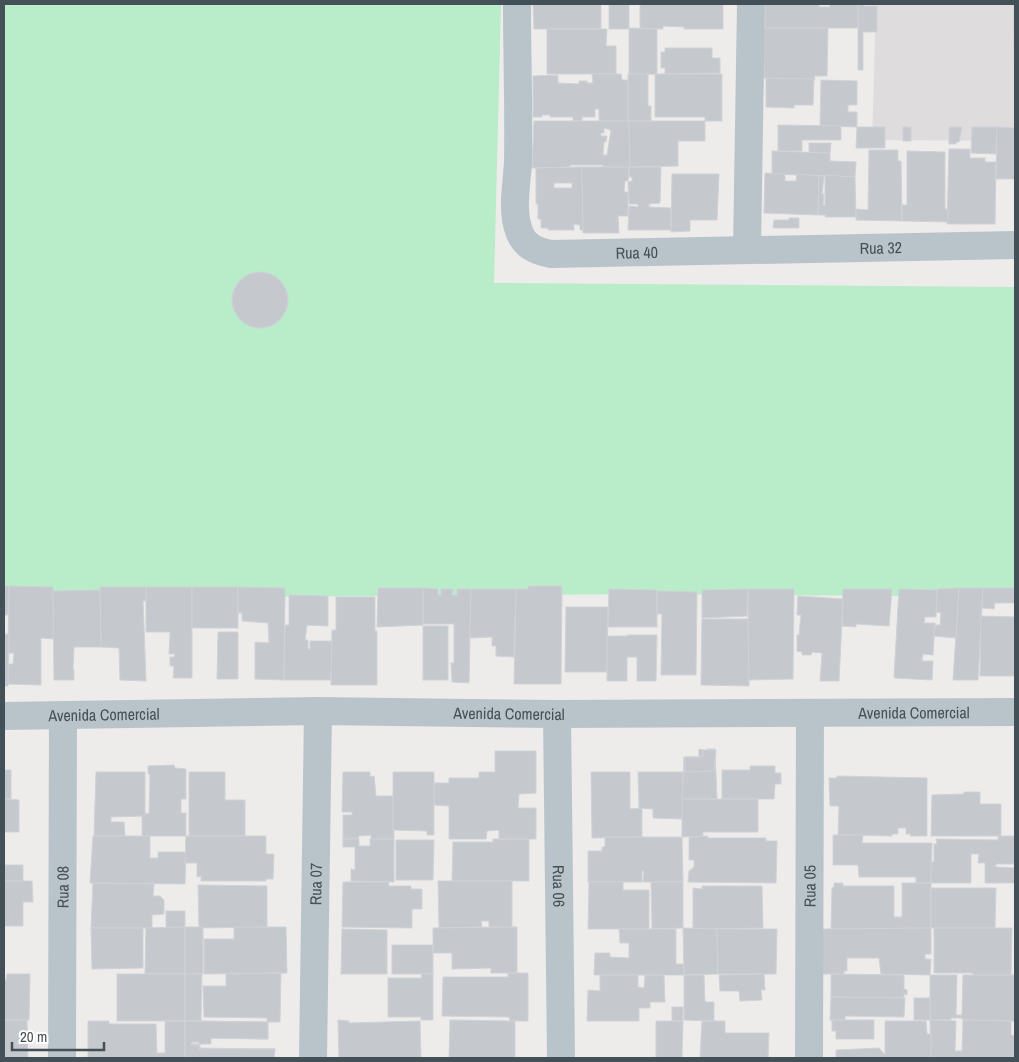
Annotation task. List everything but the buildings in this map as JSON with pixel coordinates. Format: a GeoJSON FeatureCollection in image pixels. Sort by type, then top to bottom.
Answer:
{"type":"FeatureCollection","features":[{"type":"Feature","properties":{"kind":"street","name":"Rua 40"},"geometry":{"type":"LineString","coordinates":[[517,4],[518,161],[515,206],[516,220],[524,241],[538,252],[551,254],[747,249]]}},
{"type":"Feature","properties":{"kind":"street"},"geometry":{"type":"LineString","coordinates":[[747,249],[751,4]]}},
{"type":"Feature","properties":{"kind":"street","name":"Rua 32"},"geometry":{"type":"LineString","coordinates":[[747,249],[1015,245]]}},
{"type":"Feature","properties":{"kind":"street","name":"Avenida Comercial"},"geometry":{"type":"LineString","coordinates":[[4,716],[318,711],[558,714],[1015,712]]}},
{"type":"Feature","properties":{"kind":"street","name":"Rua 07"},"geometry":{"type":"LineString","coordinates":[[313,1058],[318,711]]}},
{"type":"Feature","properties":{"kind":"street","name":"Rua 05"},"geometry":{"type":"LineString","coordinates":[[809,1058],[810,713]]}},
{"type":"Feature","properties":{"kind":"street","name":"Rua 06"},"geometry":{"type":"LineString","coordinates":[[558,714],[561,1058]]}},
{"type":"Feature","properties":{"kind":"street","name":"Rua 08"},"geometry":{"type":"LineString","coordinates":[[62,1058],[63,716]]}},
{"type":"Feature","properties":{"kind":"shaded area"},"geometry":{"type":"Polygon","coordinates":[[[876,4],[1015,4],[1015,141],[872,140],[876,4]]]}},
{"type":"Feature","properties":{"kind":"green space"},"geometry":{"type":"Polygon","coordinates":[[[4,4],[501,4],[494,283],[1015,287],[1015,597],[646,594],[4,599],[4,4]]]}}]}
